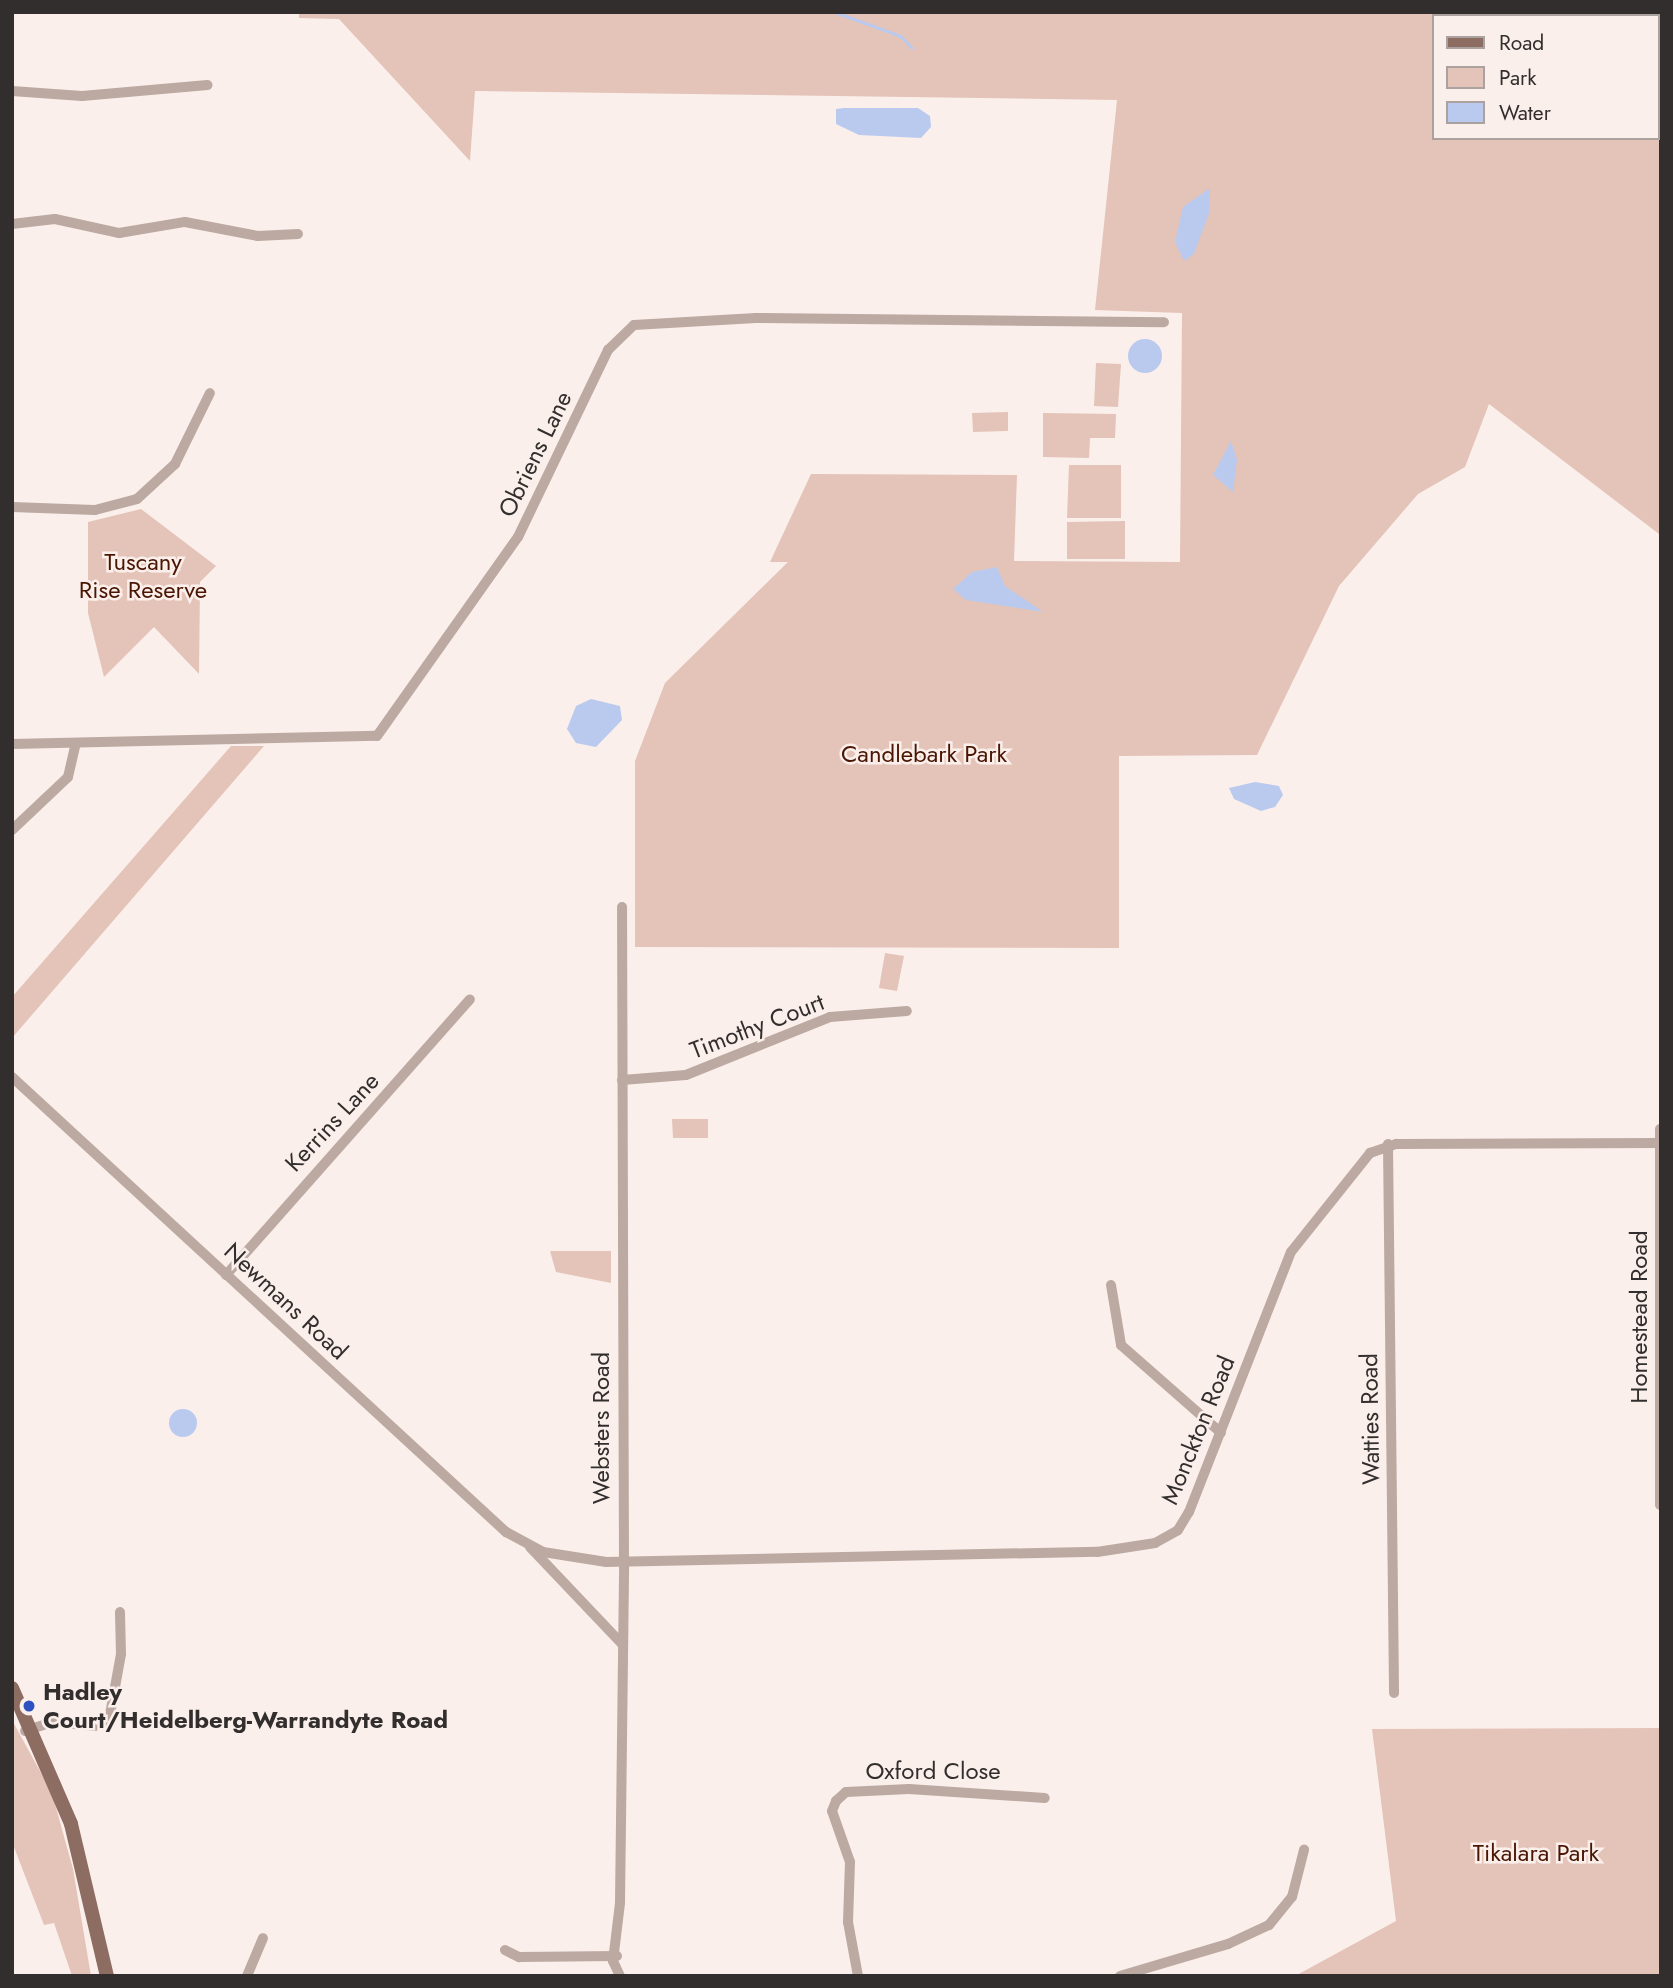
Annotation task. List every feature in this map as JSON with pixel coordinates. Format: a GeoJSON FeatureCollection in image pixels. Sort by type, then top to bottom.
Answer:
{"type":"FeatureCollection","features":[{"type":"Feature","properties":{"kind":"main road"},"geometry":{"type":"LineString","coordinates":[[12,1688],[28,1730],[56,1784],[84,1868],[107,1976]]}},
{"type":"Feature","properties":{"kind":"main road"},"geometry":{"type":"LineString","coordinates":[[12,1707],[28,1730]]}},
{"type":"Feature","properties":{"kind":"main road"},"geometry":{"type":"LineString","coordinates":[[84,1868],[99,1976]]}},
{"type":"Feature","properties":{"kind":"street"},"geometry":{"type":"LineString","coordinates":[[12,91],[82,96],[208,85]]}},
{"type":"Feature","properties":{"kind":"street"},"geometry":{"type":"LineString","coordinates":[[12,224],[55,219],[119,233],[185,222],[258,236],[298,234]]}},
{"type":"Feature","properties":{"kind":"street","name":"Obriens Lane"},"geometry":{"type":"LineString","coordinates":[[12,744],[364,740],[386,730],[518,537],[608,351],[634,326],[756,318],[1164,322]]}},
{"type":"Feature","properties":{"kind":"street"},"geometry":{"type":"LineString","coordinates":[[12,507],[73,511],[124,505],[155,488],[175,464],[210,393]]}},
{"type":"Feature","properties":{"kind":"street"},"geometry":{"type":"LineString","coordinates":[[12,830],[68,777],[76,743]]}},
{"type":"Feature","properties":{"kind":"street","name":"Websters Road"},"geometry":{"type":"LineString","coordinates":[[622,907],[623,1645],[616,1953],[622,1976]]}},
{"type":"Feature","properties":{"kind":"street","name":"Kerrins Lane"},"geometry":{"type":"LineString","coordinates":[[226,1275],[470,999]]}},
{"type":"Feature","properties":{"kind":"street","name":"Timothy Court"},"geometry":{"type":"LineString","coordinates":[[622,1080],[687,1075],[820,1020],[907,1011]]}},
{"type":"Feature","properties":{"kind":"street","name":"Newmans Road"},"geometry":{"type":"LineString","coordinates":[[14,1080],[497,1525],[530,1547],[609,1626],[623,1645]]}},
{"type":"Feature","properties":{"kind":"street","name":"Homestead Road"},"geometry":{"type":"LineString","coordinates":[[1660,1129],[1660,1505]]}},
{"type":"Feature","properties":{"kind":"street"},"geometry":{"type":"LineString","coordinates":[[1388,1144],[1660,1143]]}},
{"type":"Feature","properties":{"kind":"street","name":"Monckton Road"},"geometry":{"type":"LineString","coordinates":[[623,1562],[1143,1548],[1183,1523],[1300,1236],[1370,1153],[1388,1144]]}},
{"type":"Feature","properties":{"kind":"street","name":"Watties Road"},"geometry":{"type":"LineString","coordinates":[[1388,1144],[1394,1693]]}},
{"type":"Feature","properties":{"kind":"street"},"geometry":{"type":"LineString","coordinates":[[1111,1284],[1121,1345],[1221,1433]]}},
{"type":"Feature","properties":{"kind":"street","name":"Newmans Road"},"geometry":{"type":"LineString","coordinates":[[530,1547],[623,1562]]}},
{"type":"Feature","properties":{"kind":"street"},"geometry":{"type":"LineString","coordinates":[[28,1730],[108,1720],[121,1654],[120,1612]]}},
{"type":"Feature","properties":{"kind":"street"},"geometry":{"type":"LineString","coordinates":[[609,1626],[623,1617]]}},
{"type":"Feature","properties":{"kind":"street","name":"Oxford Close"},"geometry":{"type":"LineString","coordinates":[[858,1976],[848,1922],[849,1862],[832,1811],[836,1801],[846,1792],[909,1789],[1045,1798]]}},
{"type":"Feature","properties":{"kind":"street"},"geometry":{"type":"LineString","coordinates":[[1120,1976],[1228,1944],[1269,1924],[1292,1897],[1304,1850]]}},
{"type":"Feature","properties":{"kind":"street"},"geometry":{"type":"LineString","coordinates":[[247,1976],[263,1938]]}},
{"type":"Feature","properties":{"kind":"street"},"geometry":{"type":"LineString","coordinates":[[505,1950],[519,1957],[616,1953]]}},
{"type":"Feature","properties":{"kind":"green space","name":"Candlebark Park"},"geometry":{"type":"Polygon","coordinates":[[[299,12],[1639,12],[1432,14],[1432,140],[1659,140],[1659,61],[1661,64],[1661,575],[1659,534],[1489,404],[1465,467],[1418,494],[1339,586],[1257,755],[1119,756],[1119,948],[635,947],[635,761],[665,683],[788,562],[770,562],[811,474],[1017,475],[1014,561],[1180,562],[1182,313],[1095,310],[1117,100],[475,91],[470,161],[339,19],[299,18],[299,12]]]}},
{"type":"Feature","properties":{"kind":"green space"},"geometry":{"type":"Polygon","coordinates":[[[1096,363],[1121,364],[1118,407],[1094,406],[1096,363]]]}},
{"type":"Feature","properties":{"kind":"green space"},"geometry":{"type":"Polygon","coordinates":[[[1008,412],[1008,431],[973,432],[972,413],[1008,412]]]}},
{"type":"Feature","properties":{"kind":"green space"},"geometry":{"type":"Polygon","coordinates":[[[1043,413],[1116,414],[1115,438],[1090,438],[1089,458],[1043,457],[1043,413]]]}},
{"type":"Feature","properties":{"kind":"green space"},"geometry":{"type":"Polygon","coordinates":[[[1069,465],[1121,465],[1121,518],[1067,518],[1069,465]]]}},
{"type":"Feature","properties":{"kind":"green space","name":"Tuscany Rise Reserve"},"geometry":{"type":"Polygon","coordinates":[[[141,509],[216,566],[200,582],[199,674],[154,627],[104,677],[88,613],[88,522],[141,509]]]}},
{"type":"Feature","properties":{"kind":"green space"},"geometry":{"type":"Polygon","coordinates":[[[1125,521],[1125,559],[1067,559],[1067,522],[1125,521]]]}},
{"type":"Feature","properties":{"kind":"green space"},"geometry":{"type":"Polygon","coordinates":[[[231,746],[264,746],[12,1038],[12,997],[231,746]]]}},
{"type":"Feature","properties":{"kind":"green space"},"geometry":{"type":"Polygon","coordinates":[[[885,953],[904,956],[897,991],[879,988],[885,953]]]}},
{"type":"Feature","properties":{"kind":"green space"},"geometry":{"type":"Polygon","coordinates":[[[672,1119],[708,1119],[708,1138],[673,1138],[672,1119]]]}},
{"type":"Feature","properties":{"kind":"green space"},"geometry":{"type":"Polygon","coordinates":[[[550,1251],[611,1251],[611,1283],[556,1272],[550,1251]]]}},
{"type":"Feature","properties":{"kind":"green space"},"geometry":{"type":"Polygon","coordinates":[[[12,1720],[52,1793],[73,1869],[91,1976],[72,1976],[54,1923],[44,1925],[12,1842],[12,1720]]]}},
{"type":"Feature","properties":{"kind":"green space","name":"Tikalara Park"},"geometry":{"type":"Polygon","coordinates":[[[1661,1728],[1661,1976],[1295,1976],[1396,1921],[1372,1729],[1661,1728]]]}},
{"type":"Feature","properties":{"kind":"water"},"geometry":{"type":"Polygon","coordinates":[[[918,108],[930,116],[931,127],[921,138],[859,135],[836,124],[836,109],[918,108]]]}},
{"type":"Feature","properties":{"kind":"water"},"geometry":{"type":"Polygon","coordinates":[[[1210,188],[1209,213],[1194,254],[1184,261],[1175,242],[1183,207],[1210,188]]]}},
{"type":"Feature","properties":{"kind":"water"},"geometry":{"type":"Polygon","coordinates":[[[1145,339],[1157,344],[1162,356],[1157,368],[1145,373],[1133,368],[1128,356],[1133,344],[1145,339]]]}},
{"type":"Feature","properties":{"kind":"water"},"geometry":{"type":"Polygon","coordinates":[[[1231,441],[1237,460],[1233,492],[1213,475],[1231,441]]]}},
{"type":"Feature","properties":{"kind":"water"},"geometry":{"type":"Polygon","coordinates":[[[997,567],[1005,586],[1043,612],[966,600],[953,589],[972,572],[997,567]]]}},
{"type":"Feature","properties":{"kind":"water"},"geometry":{"type":"Polygon","coordinates":[[[591,699],[620,706],[622,720],[596,747],[576,743],[567,729],[576,706],[591,699]]]}},
{"type":"Feature","properties":{"kind":"water"},"geometry":{"type":"Polygon","coordinates":[[[1255,782],[1279,786],[1283,795],[1275,807],[1261,811],[1234,799],[1229,788],[1255,782]]]}},
{"type":"Feature","properties":{"kind":"water"},"geometry":{"type":"Polygon","coordinates":[[[183,1409],[193,1413],[197,1423],[193,1433],[183,1437],[173,1433],[169,1423],[173,1413],[183,1409]]]}},
{"type":"Feature","properties":{"kind":"waterway"},"geometry":{"type":"LineString","coordinates":[[835,12],[901,36],[912,48]]}},
{"type":"Feature","properties":{"kind":"place","name":"Hadley Court/Heidelberg-Warrandyte Road"},"geometry":{"type":"Point","coordinates":[29,1706]}}]}
